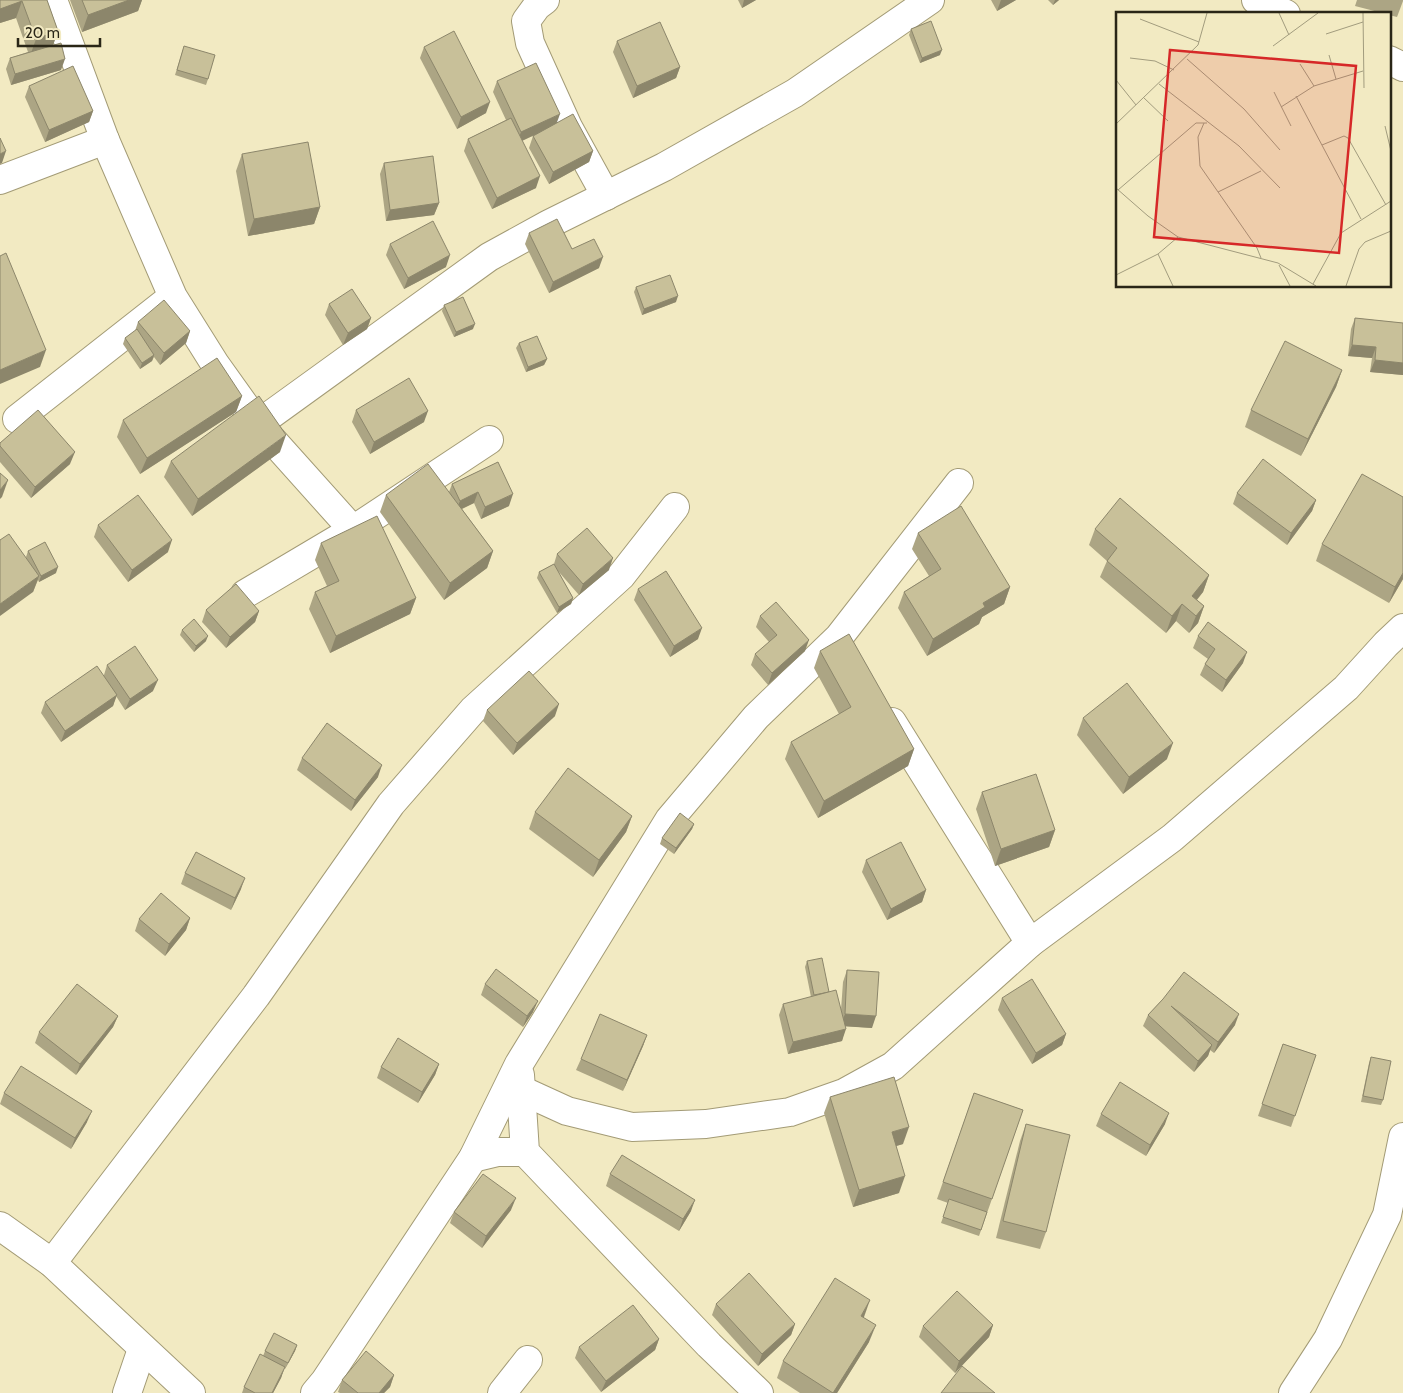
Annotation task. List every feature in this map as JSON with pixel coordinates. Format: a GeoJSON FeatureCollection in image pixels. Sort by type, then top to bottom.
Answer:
{"type":"FeatureCollection","features":[{"type":"Feature","properties":{"kind":"street"},"geometry":{"type":"LineString","coordinates":[[53,0],[105,140],[173,297],[215,364],[258,424],[353,530]]}},
{"type":"Feature","properties":{"kind":"street"},"geometry":{"type":"LineString","coordinates":[[545,0],[537,6],[526,21],[530,43],[568,127],[606,196]]}},
{"type":"Feature","properties":{"kind":"street"},"geometry":{"type":"LineString","coordinates":[[258,424],[489,257],[664,167],[795,93],[930,0]]}},
{"type":"Feature","properties":{"kind":"street"},"geometry":{"type":"LineString","coordinates":[[1256,0],[1282,12]]}},
{"type":"Feature","properties":{"kind":"street"},"geometry":{"type":"LineString","coordinates":[[1390,60],[1403,67]]}},
{"type":"Feature","properties":{"kind":"street"},"geometry":{"type":"LineString","coordinates":[[0,180],[105,140]]}},
{"type":"Feature","properties":{"kind":"street"},"geometry":{"type":"LineString","coordinates":[[17,419],[173,297]]}},
{"type":"Feature","properties":{"kind":"street"},"geometry":{"type":"LineString","coordinates":[[245,594],[353,530],[489,440]]}},
{"type":"Feature","properties":{"kind":"street"},"geometry":{"type":"LineString","coordinates":[[315,1393],[325,1381],[473,1158],[669,820],[756,717],[839,637],[959,483]]}},
{"type":"Feature","properties":{"kind":"street"},"geometry":{"type":"LineString","coordinates":[[52,1263],[256,996],[391,804],[473,710],[621,576],[675,507]]}},
{"type":"Feature","properties":{"kind":"street"},"geometry":{"type":"LineString","coordinates":[[520,1077],[567,1111],[632,1127],[706,1124],[790,1112],[844,1093],[893,1066],[1030,943],[1172,838],[1346,688],[1403,628]]}},
{"type":"Feature","properties":{"kind":"street"},"geometry":{"type":"LineString","coordinates":[[839,637],[855,662]]}},
{"type":"Feature","properties":{"kind":"street"},"geometry":{"type":"LineString","coordinates":[[880,704],[1030,943]]}},
{"type":"Feature","properties":{"kind":"street"},"geometry":{"type":"LineString","coordinates":[[520,1077],[525,1152],[709,1345],[759,1393]]}},
{"type":"Feature","properties":{"kind":"street"},"geometry":{"type":"LineString","coordinates":[[1293,1393],[1328,1339],[1395,1222],[1403,1137]]}},
{"type":"Feature","properties":{"kind":"street"},"geometry":{"type":"LineString","coordinates":[[473,1158],[498,1152],[525,1152]]}},
{"type":"Feature","properties":{"kind":"street"},"geometry":{"type":"LineString","coordinates":[[0,1226],[52,1263],[191,1393]]}},
{"type":"Feature","properties":{"kind":"street"},"geometry":{"type":"LineString","coordinates":[[127,1393],[142,1349]]}},
{"type":"Feature","properties":{"kind":"street"},"geometry":{"type":"LineString","coordinates":[[502,1393],[528,1360]]}},
{"type":"Feature","properties":{"kind":"building"},"geometry":{"type":"Polygon","coordinates":[[[0,0],[47,0],[58,31],[36,39],[22,1],[0,9],[0,0]]]}},
{"type":"Feature","properties":{"kind":"building"},"geometry":{"type":"Polygon","coordinates":[[[82,0],[129,0],[88,15],[82,0]]]}},
{"type":"Feature","properties":{"kind":"building"},"geometry":{"type":"Polygon","coordinates":[[[931,21],[942,50],[922,58],[911,29],[931,21]]]}},
{"type":"Feature","properties":{"kind":"building"},"geometry":{"type":"Polygon","coordinates":[[[660,22],[680,67],[637,86],[617,41],[660,22]]]}},
{"type":"Feature","properties":{"kind":"building"},"geometry":{"type":"Polygon","coordinates":[[[454,31],[490,102],[461,117],[424,47],[454,31]]]}},
{"type":"Feature","properties":{"kind":"building"},"geometry":{"type":"Polygon","coordinates":[[[61,43],[65,59],[15,74],[10,58],[61,43]]]}},
{"type":"Feature","properties":{"kind":"building"},"geometry":{"type":"Polygon","coordinates":[[[184,46],[215,55],[208,79],[177,70],[184,46]]]}},
{"type":"Feature","properties":{"kind":"building"},"geometry":{"type":"Polygon","coordinates":[[[536,63],[560,114],[521,132],[497,81],[536,63]]]}},
{"type":"Feature","properties":{"kind":"building"},"geometry":{"type":"Polygon","coordinates":[[[73,66],[93,111],[49,130],[29,86],[73,66]]]}},
{"type":"Feature","properties":{"kind":"building"},"geometry":{"type":"Polygon","coordinates":[[[573,114],[593,151],[553,172],[533,136],[573,114]]]}},
{"type":"Feature","properties":{"kind":"building"},"geometry":{"type":"Polygon","coordinates":[[[511,118],[540,176],[497,198],[468,139],[511,118]]]}},
{"type":"Feature","properties":{"kind":"building"},"geometry":{"type":"Polygon","coordinates":[[[0,138],[6,151],[0,154],[0,138]]]}},
{"type":"Feature","properties":{"kind":"building"},"geometry":{"type":"Polygon","coordinates":[[[308,142],[320,207],[254,219],[242,154],[308,142]]]}},
{"type":"Feature","properties":{"kind":"building"},"geometry":{"type":"Polygon","coordinates":[[[433,156],[439,203],[390,210],[384,163],[433,156]]]}},
{"type":"Feature","properties":{"kind":"building"},"geometry":{"type":"Polygon","coordinates":[[[557,219],[572,249],[594,239],[603,257],[553,282],[529,233],[557,219]]]}},
{"type":"Feature","properties":{"kind":"building"},"geometry":{"type":"Polygon","coordinates":[[[433,221],[450,255],[408,278],[390,244],[433,221]]]}},
{"type":"Feature","properties":{"kind":"building"},"geometry":{"type":"Polygon","coordinates":[[[6,253],[46,350],[0,370],[0,256],[6,253]]]}},
{"type":"Feature","properties":{"kind":"building"},"geometry":{"type":"Polygon","coordinates":[[[670,275],[678,296],[644,309],[636,287],[670,275]]]}},
{"type":"Feature","properties":{"kind":"building"},"geometry":{"type":"Polygon","coordinates":[[[352,289],[371,318],[348,333],[329,304],[352,289]]]}},
{"type":"Feature","properties":{"kind":"building"},"geometry":{"type":"Polygon","coordinates":[[[463,297],[475,324],[456,332],[444,305],[463,297]]]}},
{"type":"Feature","properties":{"kind":"building"},"geometry":{"type":"Polygon","coordinates":[[[164,300],[190,331],[164,353],[138,322],[164,300]]]}},
{"type":"Feature","properties":{"kind":"building"},"geometry":{"type":"Polygon","coordinates":[[[1355,318],[1403,323],[1403,363],[1375,360],[1376,347],[1352,345],[1355,318]]]}},
{"type":"Feature","properties":{"kind":"building"},"geometry":{"type":"Polygon","coordinates":[[[137,329],[154,355],[142,363],[125,338],[137,329]]]}},
{"type":"Feature","properties":{"kind":"building"},"geometry":{"type":"Polygon","coordinates":[[[537,336],[547,359],[528,367],[519,343],[537,336]]]}},
{"type":"Feature","properties":{"kind":"building"},"geometry":{"type":"Polygon","coordinates":[[[1285,341],[1342,370],[1308,439],[1251,410],[1285,341]]]}},
{"type":"Feature","properties":{"kind":"building"},"geometry":{"type":"Polygon","coordinates":[[[217,358],[242,396],[147,458],[123,420],[217,358]]]}},
{"type":"Feature","properties":{"kind":"building"},"geometry":{"type":"Polygon","coordinates":[[[409,378],[428,411],[374,442],[356,410],[409,378]]]}},
{"type":"Feature","properties":{"kind":"building"},"geometry":{"type":"Polygon","coordinates":[[[259,396],[286,435],[198,499],[171,461],[259,396]]]}},
{"type":"Feature","properties":{"kind":"building"},"geometry":{"type":"Polygon","coordinates":[[[38,410],[75,452],[35,487],[0,446],[0,443],[38,410]]]}},
{"type":"Feature","properties":{"kind":"building"},"geometry":{"type":"Polygon","coordinates":[[[1263,459],[1316,500],[1291,533],[1237,493],[1263,459]]]}},
{"type":"Feature","properties":{"kind":"building"},"geometry":{"type":"Polygon","coordinates":[[[498,462],[513,494],[485,507],[478,492],[460,501],[452,484],[498,462]]]}},
{"type":"Feature","properties":{"kind":"building"},"geometry":{"type":"Polygon","coordinates":[[[428,464],[493,551],[450,583],[386,495],[428,464]]]}},
{"type":"Feature","properties":{"kind":"building"},"geometry":{"type":"Polygon","coordinates":[[[0,473],[8,480],[0,490],[0,473]]]}},
{"type":"Feature","properties":{"kind":"building"},"geometry":{"type":"Polygon","coordinates":[[[1362,474],[1403,497],[1403,573],[1395,587],[1322,544],[1362,474]]]}},
{"type":"Feature","properties":{"kind":"building"},"geometry":{"type":"Polygon","coordinates":[[[138,495],[172,540],[132,570],[98,525],[138,495]]]}},
{"type":"Feature","properties":{"kind":"building"},"geometry":{"type":"Polygon","coordinates":[[[1120,498],[1209,575],[1192,596],[1204,606],[1196,616],[1182,604],[1172,616],[1107,561],[1117,548],[1095,529],[1120,498]]]}},
{"type":"Feature","properties":{"kind":"building"},"geometry":{"type":"Polygon","coordinates":[[[961,506],[1010,587],[983,603],[985,607],[933,639],[904,592],[941,569],[918,533],[961,506]]]}},
{"type":"Feature","properties":{"kind":"building"},"geometry":{"type":"Polygon","coordinates":[[[377,516],[416,598],[336,636],[315,592],[339,581],[321,543],[377,516]]]}},
{"type":"Feature","properties":{"kind":"building"},"geometry":{"type":"Polygon","coordinates":[[[587,528],[613,558],[583,584],[557,554],[587,528]]]}},
{"type":"Feature","properties":{"kind":"building"},"geometry":{"type":"Polygon","coordinates":[[[9,534],[39,576],[0,604],[0,540],[9,534]]]}},
{"type":"Feature","properties":{"kind":"building"},"geometry":{"type":"Polygon","coordinates":[[[45,542],[58,567],[41,576],[28,551],[45,542]]]}},
{"type":"Feature","properties":{"kind":"building"},"geometry":{"type":"Polygon","coordinates":[[[554,564],[573,598],[559,607],[539,572],[554,564]]]}},
{"type":"Feature","properties":{"kind":"building"},"geometry":{"type":"Polygon","coordinates":[[[666,571],[702,628],[674,646],[638,589],[666,571]]]}},
{"type":"Feature","properties":{"kind":"building"},"geometry":{"type":"Polygon","coordinates":[[[236,584],[259,611],[230,637],[206,610],[236,584]]]}},
{"type":"Feature","properties":{"kind":"building"},"geometry":{"type":"Polygon","coordinates":[[[776,602],[809,640],[772,673],[755,654],[777,635],[760,616],[776,602]]]}},
{"type":"Feature","properties":{"kind":"building"},"geometry":{"type":"Polygon","coordinates":[[[194,619],[208,636],[196,646],[182,630],[194,619]]]}},
{"type":"Feature","properties":{"kind":"building"},"geometry":{"type":"Polygon","coordinates":[[[1208,622],[1247,652],[1226,680],[1205,664],[1215,649],[1198,636],[1208,622]]]}},
{"type":"Feature","properties":{"kind":"building"},"geometry":{"type":"Polygon","coordinates":[[[849,634],[914,749],[824,801],[791,742],[851,707],[820,651],[849,634]]]}},
{"type":"Feature","properties":{"kind":"building"},"geometry":{"type":"Polygon","coordinates":[[[135,646],[158,680],[130,699],[107,665],[135,646]]]}},
{"type":"Feature","properties":{"kind":"building"},"geometry":{"type":"Polygon","coordinates":[[[97,666],[117,695],[65,731],[45,702],[97,666]]]}},
{"type":"Feature","properties":{"kind":"building"},"geometry":{"type":"Polygon","coordinates":[[[529,671],[559,704],[517,743],[487,710],[529,671]]]}},
{"type":"Feature","properties":{"kind":"building"},"geometry":{"type":"Polygon","coordinates":[[[1127,683],[1173,743],[1129,777],[1083,718],[1127,683]]]}},
{"type":"Feature","properties":{"kind":"building"},"geometry":{"type":"Polygon","coordinates":[[[327,723],[382,765],[355,800],[302,758],[327,723]]]}},
{"type":"Feature","properties":{"kind":"building"},"geometry":{"type":"Polygon","coordinates":[[[568,768],[632,816],[599,860],[535,812],[568,768]]]}},
{"type":"Feature","properties":{"kind":"building"},"geometry":{"type":"Polygon","coordinates":[[[1036,774],[1055,830],[1001,849],[982,792],[1036,774]]]}},
{"type":"Feature","properties":{"kind":"building"},"geometry":{"type":"Polygon","coordinates":[[[680,813],[694,824],[676,848],[662,838],[680,813]]]}},
{"type":"Feature","properties":{"kind":"building"},"geometry":{"type":"Polygon","coordinates":[[[901,842],[926,890],[891,909],[866,860],[901,842]]]}},
{"type":"Feature","properties":{"kind":"building"},"geometry":{"type":"Polygon","coordinates":[[[196,852],[245,878],[235,898],[185,873],[196,852]]]}},
{"type":"Feature","properties":{"kind":"building"},"geometry":{"type":"Polygon","coordinates":[[[161,893],[190,918],[169,944],[139,919],[161,893]]]}},
{"type":"Feature","properties":{"kind":"building"},"geometry":{"type":"Polygon","coordinates":[[[822,958],[829,992],[814,995],[807,961],[822,958]]]}},
{"type":"Feature","properties":{"kind":"building"},"geometry":{"type":"Polygon","coordinates":[[[496,969],[538,1001],[527,1016],[485,984],[496,969]]]}},
{"type":"Feature","properties":{"kind":"building"},"geometry":{"type":"Polygon","coordinates":[[[847,970],[879,972],[876,1016],[845,1014],[847,970]]]}},
{"type":"Feature","properties":{"kind":"building"},"geometry":{"type":"Polygon","coordinates":[[[1184,972],[1239,1014],[1218,1042],[1171,1006],[1212,1045],[1198,1061],[1148,1015],[1184,972]]]}},
{"type":"Feature","properties":{"kind":"building"},"geometry":{"type":"Polygon","coordinates":[[[1032,979],[1066,1034],[1036,1053],[1002,998],[1032,979]]]}},
{"type":"Feature","properties":{"kind":"building"},"geometry":{"type":"Polygon","coordinates":[[[77,984],[118,1016],[80,1064],[39,1032],[77,984]]]}},
{"type":"Feature","properties":{"kind":"building"},"geometry":{"type":"Polygon","coordinates":[[[836,990],[846,1029],[793,1042],[783,1004],[836,990]]]}},
{"type":"Feature","properties":{"kind":"building"},"geometry":{"type":"Polygon","coordinates":[[[600,1014],[647,1035],[627,1080],[581,1059],[600,1014]]]}},
{"type":"Feature","properties":{"kind":"building"},"geometry":{"type":"Polygon","coordinates":[[[398,1038],[439,1064],[422,1092],[381,1067],[398,1038]]]}},
{"type":"Feature","properties":{"kind":"building"},"geometry":{"type":"Polygon","coordinates":[[[1283,1044],[1316,1055],[1295,1116],[1262,1104],[1283,1044]]]}},
{"type":"Feature","properties":{"kind":"building"},"geometry":{"type":"Polygon","coordinates":[[[1371,1057],[1391,1061],[1383,1100],[1363,1096],[1371,1057]]]}},
{"type":"Feature","properties":{"kind":"building"},"geometry":{"type":"Polygon","coordinates":[[[21,1066],[92,1111],[75,1138],[4,1093],[21,1066]]]}},
{"type":"Feature","properties":{"kind":"building"},"geometry":{"type":"Polygon","coordinates":[[[894,1077],[909,1127],[892,1132],[905,1176],[859,1190],[830,1097],[894,1077]]]}},
{"type":"Feature","properties":{"kind":"building"},"geometry":{"type":"Polygon","coordinates":[[[1120,1082],[1169,1113],[1150,1145],[1101,1114],[1120,1082]]]}},
{"type":"Feature","properties":{"kind":"building"},"geometry":{"type":"Polygon","coordinates":[[[974,1093],[1023,1110],[992,1199],[943,1182],[974,1093]]]}},
{"type":"Feature","properties":{"kind":"building"},"geometry":{"type":"Polygon","coordinates":[[[1026,1124],[1070,1135],[1046,1232],[1003,1221],[1026,1124]]]}},
{"type":"Feature","properties":{"kind":"building"},"geometry":{"type":"Polygon","coordinates":[[[622,1155],[695,1200],[683,1219],[610,1174],[622,1155]]]}},
{"type":"Feature","properties":{"kind":"building"},"geometry":{"type":"Polygon","coordinates":[[[483,1174],[516,1198],[486,1236],[454,1212],[483,1174]]]}},
{"type":"Feature","properties":{"kind":"building"},"geometry":{"type":"Polygon","coordinates":[[[949,1199],[987,1212],[981,1230],[943,1217],[949,1199]]]}},
{"type":"Feature","properties":{"kind":"building"},"geometry":{"type":"Polygon","coordinates":[[[749,1273],[795,1324],[762,1354],[716,1304],[749,1273]]]}},
{"type":"Feature","properties":{"kind":"building"},"geometry":{"type":"Polygon","coordinates":[[[835,1278],[870,1300],[861,1316],[876,1325],[833,1393],[783,1361],[835,1278]]]}},
{"type":"Feature","properties":{"kind":"building"},"geometry":{"type":"Polygon","coordinates":[[[957,1291],[993,1325],[959,1361],[923,1326],[957,1291]]]}},
{"type":"Feature","properties":{"kind":"building"},"geometry":{"type":"Polygon","coordinates":[[[633,1305],[659,1339],[606,1381],[579,1347],[633,1305]]]}},
{"type":"Feature","properties":{"kind":"building"},"geometry":{"type":"Polygon","coordinates":[[[274,1333],[297,1345],[288,1363],[265,1351],[274,1333]]]}},
{"type":"Feature","properties":{"kind":"building"},"geometry":{"type":"Polygon","coordinates":[[[366,1351],[394,1375],[379,1393],[358,1393],[342,1380],[366,1351]]]}},
{"type":"Feature","properties":{"kind":"building"},"geometry":{"type":"Polygon","coordinates":[[[260,1354],[285,1367],[272,1393],[255,1393],[244,1387],[260,1354]]]}},
{"type":"Feature","properties":{"kind":"building"},"geometry":{"type":"Polygon","coordinates":[[[962,1366],[995,1393],[941,1393],[962,1366]]]}}]}
